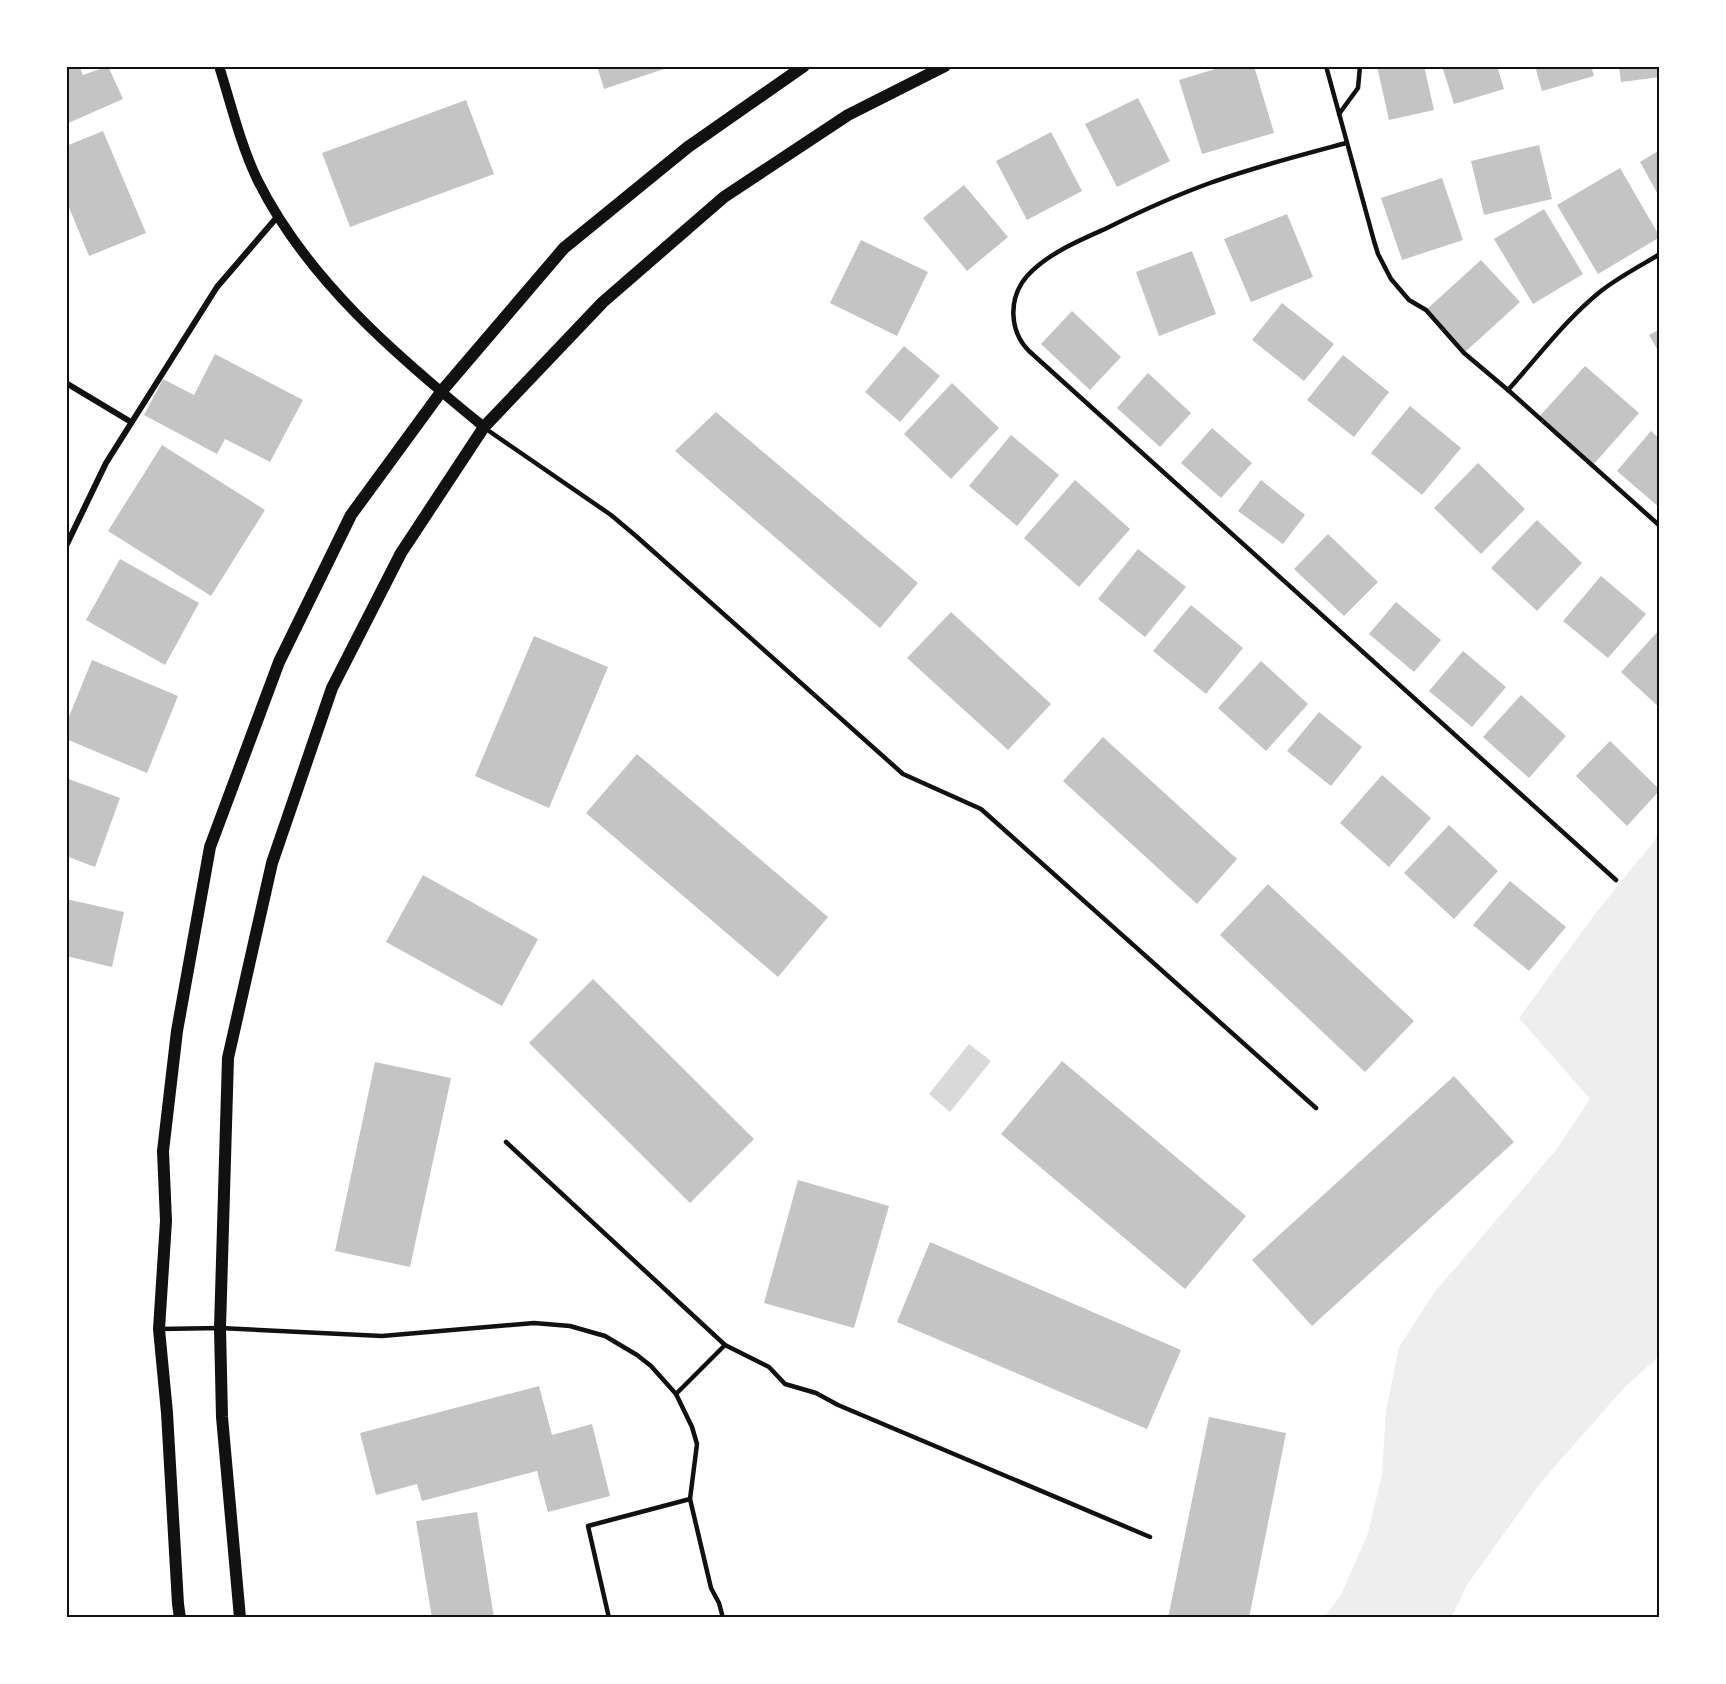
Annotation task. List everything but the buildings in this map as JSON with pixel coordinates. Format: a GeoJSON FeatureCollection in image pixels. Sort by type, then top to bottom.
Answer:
{"type":"FeatureCollection","features":[{"type":"Feature","properties":{"kind":"main road"},"geometry":{"type":"LineString","coordinates":[[180,1618],[167,1413],[159,1329],[166,1221],[163,1151],[177,1031],[210,847],[279,662],[351,514],[441,392],[564,248],[688,147],[804,66]]}},
{"type":"Feature","properties":{"kind":"main road"},"geometry":{"type":"LineString","coordinates":[[240,1618],[222,1417],[220,1328],[228,1058],[272,863],[332,688],[401,553],[484,427],[603,302],[724,197],[848,115],[945,66]]}},
{"type":"Feature","properties":{"kind":"street"},"geometry":{"type":"LineString","coordinates":[[219,66],[241,138],[257,178],[278,216],[302,251],[366,324],[441,392],[484,427]]}},
{"type":"Feature","properties":{"kind":"street"},"geometry":{"type":"LineString","coordinates":[[66,546],[105,463],[217,287],[278,216]]}},
{"type":"Feature","properties":{"kind":"street"},"geometry":{"type":"LineString","coordinates":[[66,383],[131,422]]}},
{"type":"Feature","properties":{"kind":"lane"},"geometry":{"type":"LineString","coordinates":[[1326,66],[1378,254],[1391,279],[1409,300],[1425,310],[1464,353],[1660,526]]}},
{"type":"Feature","properties":{"kind":"lane"},"geometry":{"type":"LineString","coordinates":[[1339,114],[1358,88],[1360,66]]}},
{"type":"Feature","properties":{"kind":"lane"},"geometry":{"type":"LineString","coordinates":[[1346,143],[1210,183],[1155,205],[1076,242],[1055,254],[1032,272],[1020,286],[1013,311],[1016,329],[1021,341],[1029,351],[1616,880]]}},
{"type":"Feature","properties":{"kind":"lane"},"geometry":{"type":"LineString","coordinates":[[1508,390],[1600,292],[1626,273],[1660,254]]}},
{"type":"Feature","properties":{"kind":"lane"},"geometry":{"type":"LineString","coordinates":[[484,427],[583,495],[636,536],[903,774],[981,809],[1316,1108]]}},
{"type":"Feature","properties":{"kind":"lane"},"geometry":{"type":"LineString","coordinates":[[506,1142],[725,1345],[769,1366],[785,1384],[816,1394],[838,1406],[1150,1537]]}},
{"type":"Feature","properties":{"kind":"lane"},"geometry":{"type":"LineString","coordinates":[[159,1329],[220,1328],[382,1336],[534,1323],[561,1324],[588,1330],[621,1345],[651,1366],[676,1394],[692,1427],[697,1444],[690,1499],[711,1588],[719,1602],[723,1618]]}},
{"type":"Feature","properties":{"kind":"lane"},"geometry":{"type":"LineString","coordinates":[[676,1394],[725,1345]]}},
{"type":"Feature","properties":{"kind":"lane"},"geometry":{"type":"LineString","coordinates":[[609,1618],[588,1526],[690,1499]]}},
{"type":"Feature","properties":{"kind":"shaded area"},"geometry":{"type":"Polygon","coordinates":[[[1660,824],[1660,1355],[1624,1388],[1541,1482],[1467,1585],[1451,1618],[1324,1618],[1341,1595],[1367,1536],[1382,1475],[1386,1411],[1399,1347],[1434,1293],[1556,1150],[1590,1099],[1519,1018],[1595,914],[1655,840],[1660,824]]]}},
{"type":"Feature","properties":{"kind":"shaded area"},"geometry":{"type":"Polygon","coordinates":[[[969,1044],[991,1061],[950,1112],[929,1094],[969,1044]]]}}]}
